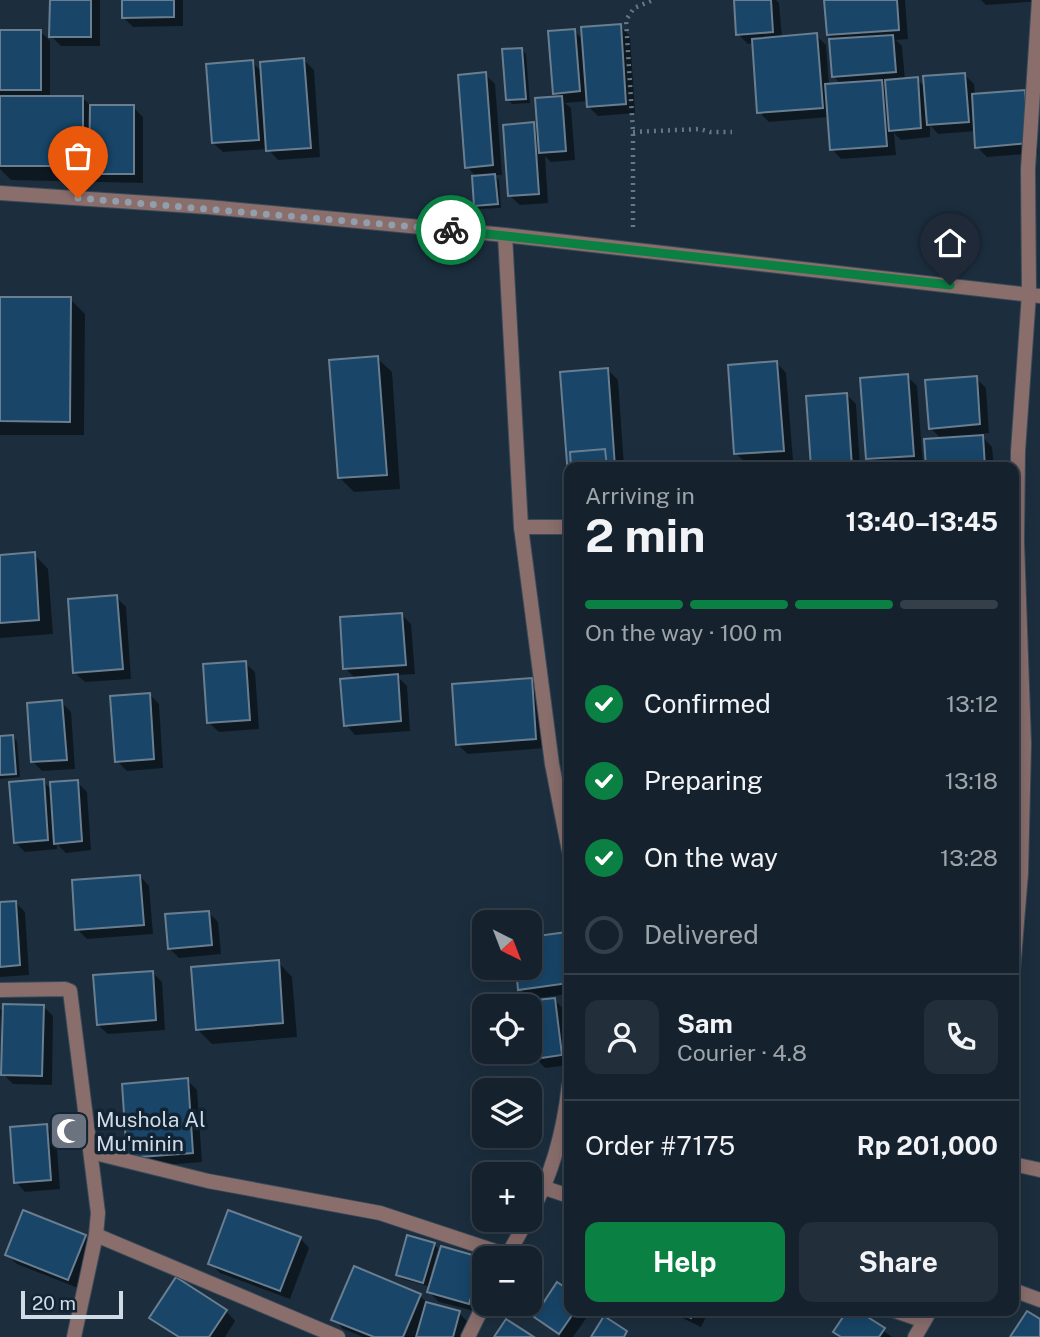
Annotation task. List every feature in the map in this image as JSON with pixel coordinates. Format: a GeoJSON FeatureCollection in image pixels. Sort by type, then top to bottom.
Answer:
{"type":"FeatureCollection","features":[{"type":"Feature","properties":{"kind":"street"},"geometry":{"type":"LineString","coordinates":[[1018,462],[1034,295],[1028,169],[1039,0]]}},
{"type":"Feature","properties":{"kind":"street"},"geometry":{"type":"LineString","coordinates":[[0,192],[208,207],[505,235],[1034,295]]}},
{"type":"Feature","properties":{"kind":"street"},"geometry":{"type":"LineString","coordinates":[[505,235],[521,527],[552,764],[564,825]]}},
{"type":"Feature","properties":{"kind":"street"},"geometry":{"type":"LineString","coordinates":[[521,527],[564,527]]}},
{"type":"Feature","properties":{"kind":"street"},"geometry":{"type":"LineString","coordinates":[[552,764],[564,763]]}},
{"type":"Feature","properties":{"kind":"street"},"geometry":{"type":"LineString","coordinates":[[0,990],[70,991],[97,1213],[96,1235],[74,1337]]}},
{"type":"Feature","properties":{"kind":"street"},"geometry":{"type":"LineString","coordinates":[[542,1193],[556,1159],[564,1113]]}},
{"type":"Feature","properties":{"kind":"street"},"geometry":{"type":"LineString","coordinates":[[91,1152],[208,1181],[380,1213],[475,1246]]}},
{"type":"Feature","properties":{"kind":"street"},"geometry":{"type":"LineString","coordinates":[[1019,1165],[1040,1170]]}},
{"type":"Feature","properties":{"kind":"street"},"geometry":{"type":"LineString","coordinates":[[545,1188],[564,1194]]}},
{"type":"Feature","properties":{"kind":"street"},"geometry":{"type":"LineString","coordinates":[[96,1235],[338,1337]]}},
{"type":"Feature","properties":{"kind":"street"},"geometry":{"type":"LineString","coordinates":[[1019,1292],[1040,1300]]}},
{"type":"Feature","properties":{"kind":"street"},"geometry":{"type":"LineString","coordinates":[[468,1337],[478,1316]]}},
{"type":"Feature","properties":{"kind":"street"},"geometry":{"type":"LineString","coordinates":[[915,1337],[927,1316]]}},
{"type":"Feature","properties":{"kind":"path"},"geometry":{"type":"LineString","coordinates":[[632,249],[633,132],[626,20],[634,8],[653,0]]}},
{"type":"Feature","properties":{"kind":"path"},"geometry":{"type":"LineString","coordinates":[[633,132],[699,129],[732,132]]}},
{"type":"Feature","properties":{"kind":"building"},"geometry":{"type":"Polygon","coordinates":[[[50,0],[91,0],[91,37],[49,37],[50,0]]]}},
{"type":"Feature","properties":{"kind":"building"},"geometry":{"type":"Polygon","coordinates":[[[122,0],[174,0],[174,17],[122,18],[122,0]]]}},
{"type":"Feature","properties":{"kind":"building"},"geometry":{"type":"Polygon","coordinates":[[[734,0],[771,0],[773,32],[736,35],[734,0]]]}},
{"type":"Feature","properties":{"kind":"building"},"geometry":{"type":"Polygon","coordinates":[[[824,0],[897,0],[899,30],[827,35],[824,0]]]}},
{"type":"Feature","properties":{"kind":"building"},"geometry":{"type":"Polygon","coordinates":[[[621,24],[626,104],[587,107],[581,27],[621,24]]]}},
{"type":"Feature","properties":{"kind":"building"},"geometry":{"type":"Polygon","coordinates":[[[575,29],[580,91],[553,94],[548,31],[575,29]]]}},
{"type":"Feature","properties":{"kind":"building"},"geometry":{"type":"Polygon","coordinates":[[[0,30],[41,30],[41,90],[0,90],[0,30]]]}},
{"type":"Feature","properties":{"kind":"building"},"geometry":{"type":"Polygon","coordinates":[[[817,33],[823,108],[757,113],[752,39],[817,33]]]}},
{"type":"Feature","properties":{"kind":"building"},"geometry":{"type":"Polygon","coordinates":[[[893,35],[896,72],[832,77],[829,39],[893,35]]]}},
{"type":"Feature","properties":{"kind":"building"},"geometry":{"type":"Polygon","coordinates":[[[522,48],[526,99],[506,100],[502,49],[522,48]]]}},
{"type":"Feature","properties":{"kind":"building"},"geometry":{"type":"Polygon","coordinates":[[[304,58],[311,148],[266,151],[260,62],[304,58]]]}},
{"type":"Feature","properties":{"kind":"building"},"geometry":{"type":"Polygon","coordinates":[[[253,60],[259,140],[212,143],[206,64],[253,60]]]}},
{"type":"Feature","properties":{"kind":"building"},"geometry":{"type":"Polygon","coordinates":[[[486,72],[493,165],[465,168],[458,75],[486,72]]]}},
{"type":"Feature","properties":{"kind":"building"},"geometry":{"type":"Polygon","coordinates":[[[965,73],[969,122],[927,125],[923,76],[965,73]]]}},
{"type":"Feature","properties":{"kind":"building"},"geometry":{"type":"Polygon","coordinates":[[[918,77],[921,128],[889,131],[885,80],[918,77]]]}},
{"type":"Feature","properties":{"kind":"building"},"geometry":{"type":"Polygon","coordinates":[[[882,80],[887,146],[830,150],[825,84],[882,80]]]}},
{"type":"Feature","properties":{"kind":"building"},"geometry":{"type":"Polygon","coordinates":[[[1025,90],[1029,143],[975,148],[972,94],[1025,90]]]}},
{"type":"Feature","properties":{"kind":"building"},"geometry":{"type":"Polygon","coordinates":[[[0,96],[83,96],[83,166],[0,166],[0,96]]]}},
{"type":"Feature","properties":{"kind":"building"},"geometry":{"type":"Polygon","coordinates":[[[562,96],[566,151],[539,153],[535,98],[562,96]]]}},
{"type":"Feature","properties":{"kind":"building"},"geometry":{"type":"Polygon","coordinates":[[[90,105],[134,105],[134,174],[89,174],[90,105]]]}},
{"type":"Feature","properties":{"kind":"building"},"geometry":{"type":"Polygon","coordinates":[[[534,122],[539,194],[508,196],[503,125],[534,122]]]}},
{"type":"Feature","properties":{"kind":"building"},"geometry":{"type":"Polygon","coordinates":[[[495,174],[498,204],[474,206],[472,176],[495,174]]]}},
{"type":"Feature","properties":{"kind":"building"},"geometry":{"type":"Polygon","coordinates":[[[0,297],[71,297],[70,422],[0,421],[0,297]]]}},
{"type":"Feature","properties":{"kind":"building"},"geometry":{"type":"Polygon","coordinates":[[[378,356],[387,475],[338,478],[329,360],[378,356]]]}},
{"type":"Feature","properties":{"kind":"building"},"geometry":{"type":"Polygon","coordinates":[[[777,361],[784,451],[734,454],[728,365],[777,361]]]}},
{"type":"Feature","properties":{"kind":"building"},"geometry":{"type":"Polygon","coordinates":[[[608,368],[615,462],[567,462],[560,372],[608,368]]]}},
{"type":"Feature","properties":{"kind":"building"},"geometry":{"type":"Polygon","coordinates":[[[908,374],[914,456],[866,459],[860,378],[908,374]]]}},
{"type":"Feature","properties":{"kind":"building"},"geometry":{"type":"Polygon","coordinates":[[[977,376],[980,424],[929,429],[925,380],[977,376]]]}},
{"type":"Feature","properties":{"kind":"building"},"geometry":{"type":"Polygon","coordinates":[[[847,393],[852,462],[811,462],[806,396],[847,393]]]}},
{"type":"Feature","properties":{"kind":"building"},"geometry":{"type":"Polygon","coordinates":[[[983,435],[985,462],[926,462],[924,439],[983,435]]]}},
{"type":"Feature","properties":{"kind":"building"},"geometry":{"type":"Polygon","coordinates":[[[605,449],[606,462],[571,462],[570,452],[605,449]]]}},
{"type":"Feature","properties":{"kind":"building"},"geometry":{"type":"Polygon","coordinates":[[[35,552],[39,620],[0,623],[0,555],[35,552]]]}},
{"type":"Feature","properties":{"kind":"building"},"geometry":{"type":"Polygon","coordinates":[[[117,595],[123,669],[73,673],[68,599],[117,595]]]}},
{"type":"Feature","properties":{"kind":"building"},"geometry":{"type":"Polygon","coordinates":[[[402,613],[406,665],[343,669],[340,617],[402,613]]]}},
{"type":"Feature","properties":{"kind":"building"},"geometry":{"type":"Polygon","coordinates":[[[246,661],[250,720],[207,723],[203,664],[246,661]]]}},
{"type":"Feature","properties":{"kind":"building"},"geometry":{"type":"Polygon","coordinates":[[[398,674],[401,721],[344,726],[340,679],[398,674]]]}},
{"type":"Feature","properties":{"kind":"building"},"geometry":{"type":"Polygon","coordinates":[[[532,678],[536,739],[456,745],[452,684],[532,678]]]}},
{"type":"Feature","properties":{"kind":"building"},"geometry":{"type":"Polygon","coordinates":[[[150,693],[154,759],[115,762],[110,696],[150,693]]]}},
{"type":"Feature","properties":{"kind":"building"},"geometry":{"type":"Polygon","coordinates":[[[62,700],[67,760],[31,762],[27,703],[62,700]]]}},
{"type":"Feature","properties":{"kind":"building"},"geometry":{"type":"Polygon","coordinates":[[[13,735],[16,774],[0,775],[0,736],[13,735]]]}},
{"type":"Feature","properties":{"kind":"building"},"geometry":{"type":"Polygon","coordinates":[[[44,779],[48,840],[14,843],[9,782],[44,779]]]}},
{"type":"Feature","properties":{"kind":"building"},"geometry":{"type":"Polygon","coordinates":[[[78,780],[82,841],[54,844],[50,782],[78,780]]]}},
{"type":"Feature","properties":{"kind":"building"},"geometry":{"type":"Polygon","coordinates":[[[140,875],[144,925],[75,930],[72,880],[140,875]]]}},
{"type":"Feature","properties":{"kind":"building"},"geometry":{"type":"Polygon","coordinates":[[[16,901],[20,965],[0,967],[0,902],[16,901]]]}},
{"type":"Feature","properties":{"kind":"building"},"geometry":{"type":"Polygon","coordinates":[[[209,911],[212,945],[168,949],[165,914],[209,911]]]}},
{"type":"Feature","properties":{"kind":"building"},"geometry":{"type":"Polygon","coordinates":[[[564,932],[564,984],[518,990],[517,980],[542,980],[542,935],[564,932]]]}},
{"type":"Feature","properties":{"kind":"building"},"geometry":{"type":"Polygon","coordinates":[[[279,960],[283,1023],[196,1030],[191,967],[279,960]]]}},
{"type":"Feature","properties":{"kind":"building"},"geometry":{"type":"Polygon","coordinates":[[[153,971],[156,1020],[97,1025],[93,975],[153,971]]]}},
{"type":"Feature","properties":{"kind":"building"},"geometry":{"type":"Polygon","coordinates":[[[555,998],[562,1055],[542,1058],[542,999],[555,998]]]}},
{"type":"Feature","properties":{"kind":"building"},"geometry":{"type":"Polygon","coordinates":[[[3,1004],[44,1005],[42,1076],[1,1075],[3,1004]]]}},
{"type":"Feature","properties":{"kind":"building"},"geometry":{"type":"Polygon","coordinates":[[[188,1078],[193,1153],[127,1158],[122,1084],[188,1078]]]}},
{"type":"Feature","properties":{"kind":"building"},"geometry":{"type":"Polygon","coordinates":[[[47,1124],[51,1180],[14,1183],[10,1127],[47,1124]]]}},
{"type":"Feature","properties":{"kind":"building"},"geometry":{"type":"Polygon","coordinates":[[[23,1210],[86,1235],[68,1280],[5,1255],[23,1210]]]}},
{"type":"Feature","properties":{"kind":"building"},"geometry":{"type":"Polygon","coordinates":[[[228,1210],[301,1237],[280,1291],[208,1264],[228,1210]]]}},
{"type":"Feature","properties":{"kind":"building"},"geometry":{"type":"Polygon","coordinates":[[[407,1235],[435,1243],[423,1283],[396,1275],[407,1235]]]}},
{"type":"Feature","properties":{"kind":"building"},"geometry":{"type":"Polygon","coordinates":[[[441,1246],[472,1255],[472,1294],[469,1304],[427,1292],[441,1246]]]}},
{"type":"Feature","properties":{"kind":"building"},"geometry":{"type":"Polygon","coordinates":[[[354,1266],[421,1294],[403,1337],[374,1337],[331,1320],[354,1266]]]}},
{"type":"Feature","properties":{"kind":"building"},"geometry":{"type":"Polygon","coordinates":[[[176,1277],[227,1310],[209,1337],[179,1337],[149,1318],[176,1277]]]}},
{"type":"Feature","properties":{"kind":"building"},"geometry":{"type":"Polygon","coordinates":[[[557,1282],[564,1287],[564,1316],[572,1316],[559,1334],[534,1317],[542,1316],[542,1305],[557,1282]]]}},
{"type":"Feature","properties":{"kind":"building"},"geometry":{"type":"Polygon","coordinates":[[[426,1302],[460,1311],[453,1337],[416,1337],[426,1302]]]}},
{"type":"Feature","properties":{"kind":"building"},"geometry":{"type":"Polygon","coordinates":[[[1027,1311],[1040,1319],[1040,1337],[1010,1337],[1027,1311]]]}},
{"type":"Feature","properties":{"kind":"building"},"geometry":{"type":"Polygon","coordinates":[[[604,1316],[627,1331],[624,1337],[591,1337],[604,1316]]]}},
{"type":"Feature","properties":{"kind":"building"},"geometry":{"type":"Polygon","coordinates":[[[844,1316],[866,1316],[885,1328],[879,1337],[841,1337],[833,1332],[844,1316]]]}},
{"type":"Feature","properties":{"kind":"building"},"geometry":{"type":"Polygon","coordinates":[[[506,1319],[534,1337],[494,1337],[506,1319]]]}},
{"type":"Feature","properties":{"kind":"way so far"},"geometry":{"type":"LineString","coordinates":[[78,198],[208,207],[451,230]]}},
{"type":"Feature","properties":{"kind":"place","name":"Mushola Al Mu'minin"},"geometry":{"type":"Point","coordinates":[69,1131]}},
{"type":"Feature","properties":{"kind":"route"},"geometry":{"type":"LineString","coordinates":[[451,230],[950,285]]}}]}
